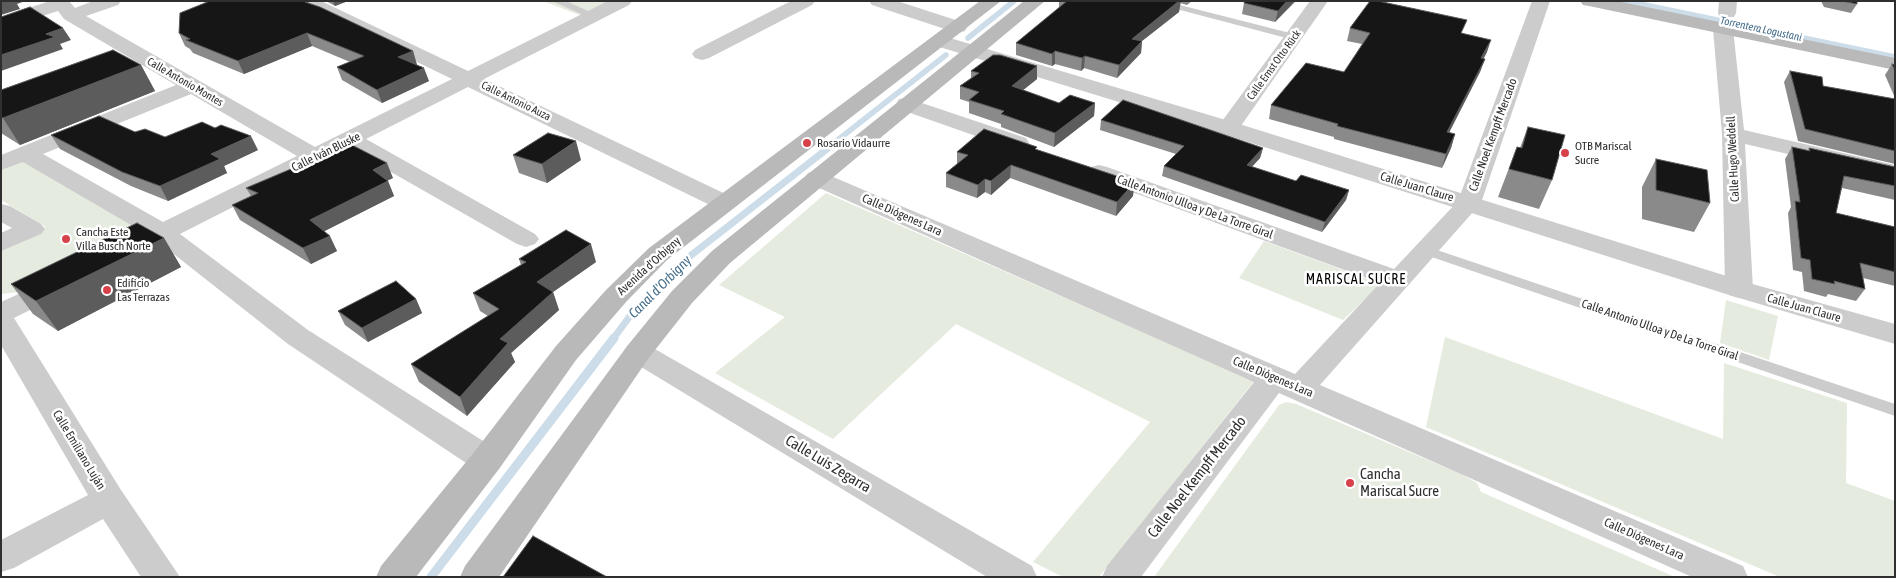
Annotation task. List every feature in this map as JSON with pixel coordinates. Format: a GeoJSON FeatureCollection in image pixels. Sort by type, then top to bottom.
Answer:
{"type":"FeatureCollection","features":[{"type":"Feature","properties":{"kind":"main road","name":"Avenida d'Orbigny"},"geometry":{"type":"LineString","coordinates":[[394,577],[486,460],[566,353],[616,296],[658,254],[992,1]]}},
{"type":"Feature","properties":{"kind":"main road"},"geometry":{"type":"LineString","coordinates":[[478,577],[638,352],[682,297],[721,256],[1036,1]]}},
{"type":"Feature","properties":{"kind":"main road"},"geometry":{"type":"LineString","coordinates":[[1589,1],[1726,14],[1895,64]]}},
{"type":"Feature","properties":{"kind":"main road"},"geometry":{"type":"LineString","coordinates":[[1669,1],[1895,47]]}},
{"type":"Feature","properties":{"kind":"street"},"geometry":{"type":"LineString","coordinates":[[1,23],[64,7],[112,1]]}},
{"type":"Feature","properties":{"kind":"street","name":"Calle Antonio Auza"},"geometry":{"type":"LineString","coordinates":[[306,1],[725,203]]}},
{"type":"Feature","properties":{"kind":"street","name":"Calle Iván Bluske"},"geometry":{"type":"LineString","coordinates":[[104,262],[352,140],[469,78],[623,1]]}},
{"type":"Feature","properties":{"kind":"street"},"geometry":{"type":"LineString","coordinates":[[702,54],[806,1]]}},
{"type":"Feature","properties":{"kind":"street"},"geometry":{"type":"LineString","coordinates":[[878,1],[958,27]]}},
{"type":"Feature","properties":{"kind":"street","name":"Calle Ernst Otto Rück"},"geometry":{"type":"LineString","coordinates":[[1228,128],[1319,1]]}},
{"type":"Feature","properties":{"kind":"street","name":"Calle Noel Kempff Mercado"},"geometry":{"type":"LineString","coordinates":[[1120,577],[1287,383],[1398,280],[1469,203],[1541,1]]}},
{"type":"Feature","properties":{"kind":"street","name":"Calle Antonio Montes"},"geometry":{"type":"LineString","coordinates":[[64,7],[192,86],[315,157]]}},
{"type":"Feature","properties":{"kind":"street","name":"Calle Hugo Weddell"},"geometry":{"type":"LineString","coordinates":[[1726,14],[1739,289]]}},
{"type":"Feature","properties":{"kind":"street","name":"Calle Juan Claure"},"geometry":{"type":"LineString","coordinates":[[940,41],[1228,128],[1739,289],[1895,334]]}},
{"type":"Feature","properties":{"kind":"street"},"geometry":{"type":"LineString","coordinates":[[1,163],[192,86]]}},
{"type":"Feature","properties":{"kind":"street"},"geometry":{"type":"LineString","coordinates":[[907,104],[1037,150]]}},
{"type":"Feature","properties":{"kind":"street"},"geometry":{"type":"LineString","coordinates":[[1733,134],[1895,172]]}},
{"type":"Feature","properties":{"kind":"street"},"geometry":{"type":"LineString","coordinates":[[352,140],[526,239]]}},
{"type":"Feature","properties":{"kind":"street"},"geometry":{"type":"LineString","coordinates":[[24,153],[163,233],[298,337],[486,460]]}},
{"type":"Feature","properties":{"kind":"street","name":"Calle Antonio Ulloa y De La Torre Giral"},"geometry":{"type":"LineString","coordinates":[[1074,164],[1398,280]]}},
{"type":"Feature","properties":{"kind":"street","name":"Calle Diógenes Lara"},"geometry":{"type":"LineString","coordinates":[[816,178],[1730,577]]}},
{"type":"Feature","properties":{"kind":"street"},"geometry":{"type":"LineString","coordinates":[[1,211],[32,229],[1,243]]}},
{"type":"Feature","properties":{"kind":"street"},"geometry":{"type":"LineString","coordinates":[[1,313],[78,275]]}},
{"type":"Feature","properties":{"kind":"street","name":"Calle Emiliano Luján"},"geometry":{"type":"LineString","coordinates":[[1,320],[109,500],[162,577]]}},
{"type":"Feature","properties":{"kind":"street","name":"Calle Luis Zegarra"},"geometry":{"type":"LineString","coordinates":[[638,352],[1019,577]]}},
{"type":"Feature","properties":{"kind":"street"},"geometry":{"type":"LineString","coordinates":[[1,557],[109,500]]}},
{"type":"Feature","properties":{"kind":"lane"},"geometry":{"type":"LineString","coordinates":[[556,1],[594,16]]}},
{"type":"Feature","properties":{"kind":"lane"},"geometry":{"type":"LineString","coordinates":[[1151,1],[1294,37]]}},
{"type":"Feature","properties":{"kind":"lane","name":"Calle Antonio Ulloa y De La Torre Giral"},"geometry":{"type":"LineString","coordinates":[[1425,250],[1895,410]]}},
{"type":"Feature","properties":{"kind":"shaded area"},"geometry":{"type":"Polygon","coordinates":[[[543,1],[611,1],[582,16],[543,1]]]}},
{"type":"Feature","properties":{"kind":"shaded area"},"geometry":{"type":"Polygon","coordinates":[[[26,162],[150,233],[27,291],[1,294],[1,248],[46,227],[1,200],[1,166],[26,162]]]}},
{"type":"Feature","properties":{"kind":"shaded area"},"geometry":{"type":"Polygon","coordinates":[[[826,193],[1254,381],[1099,577],[1063,577],[1033,562],[1150,422],[956,324],[833,439],[715,373],[785,317],[719,285],[826,193]]]}},
{"type":"Feature","properties":{"kind":"shaded area"},"geometry":{"type":"Polygon","coordinates":[[[1264,241],[1381,284],[1343,320],[1239,278],[1264,241]]]}},
{"type":"Feature","properties":{"kind":"shaded area"},"geometry":{"type":"Polygon","coordinates":[[[1726,300],[1778,316],[1769,360],[1720,343],[1726,300]]]}},
{"type":"Feature","properties":{"kind":"shaded area"},"geometry":{"type":"Polygon","coordinates":[[[1445,337],[1723,439],[1724,363],[1847,403],[1846,483],[1895,501],[1895,577],[1780,577],[1426,427],[1445,337]]]}},
{"type":"Feature","properties":{"kind":"shaded area"},"geometry":{"type":"Polygon","coordinates":[[[1286,402],[1296,404],[1461,474],[1477,483],[1481,492],[1675,577],[1154,577],[1279,405],[1286,402]]]}},
{"type":"Feature","properties":{"kind":"building"},"geometry":{"type":"Polygon","coordinates":[[[210,1],[308,1],[305,2],[320,7],[413,51],[398,57],[424,68],[377,90],[337,67],[364,56],[307,33],[238,61],[186,40],[190,39],[179,33],[180,13],[210,1]]]}},
{"type":"Feature","properties":{"kind":"building"},"geometry":{"type":"Polygon","coordinates":[[[1067,1],[1179,1],[1132,39],[1142,41],[1119,65],[1085,56],[1082,58],[1055,51],[1052,54],[1016,43],[1067,1]]]}},
{"type":"Feature","properties":{"kind":"building"},"geometry":{"type":"Polygon","coordinates":[[[1245,1],[1287,1],[1278,11],[1244,3],[1245,1]]]}},
{"type":"Feature","properties":{"kind":"building"},"geometry":{"type":"Polygon","coordinates":[[[1370,1],[1378,1],[1467,20],[1461,33],[1491,40],[1481,58],[1485,59],[1447,132],[1455,134],[1446,154],[1337,126],[1338,124],[1271,105],[1306,63],[1344,72],[1370,33],[1350,28],[1370,1]]]}},
{"type":"Feature","properties":{"kind":"building"},"geometry":{"type":"Polygon","coordinates":[[[1842,1],[1857,1],[1857,4],[1842,1]]]}},
{"type":"Feature","properties":{"kind":"building"},"geometry":{"type":"Polygon","coordinates":[[[30,7],[63,28],[46,34],[55,37],[1,55],[1,17],[30,7]]]}},
{"type":"Feature","properties":{"kind":"building"},"geometry":{"type":"Polygon","coordinates":[[[113,50],[141,65],[3,118],[1,117],[1,90],[113,50]]]}},
{"type":"Feature","properties":{"kind":"building"},"geometry":{"type":"Polygon","coordinates":[[[993,55],[1000,55],[1037,66],[1012,86],[1059,103],[1070,95],[1095,103],[1055,133],[1001,114],[1004,111],[969,100],[979,92],[960,86],[979,73],[971,71],[993,55]]]}},
{"type":"Feature","properties":{"kind":"building"},"geometry":{"type":"Polygon","coordinates":[[[1790,71],[1822,77],[1823,86],[1895,99],[1895,151],[1805,129],[1790,71]]]}},
{"type":"Feature","properties":{"kind":"building"},"geometry":{"type":"Polygon","coordinates":[[[1123,100],[1263,148],[1247,165],[1296,181],[1301,175],[1349,190],[1325,222],[1164,166],[1184,146],[1101,120],[1123,100]]]}},
{"type":"Feature","properties":{"kind":"building"},"geometry":{"type":"Polygon","coordinates":[[[99,116],[135,132],[145,129],[165,137],[202,122],[215,128],[221,125],[251,136],[211,154],[220,159],[160,186],[122,172],[51,135],[99,116]]]}},
{"type":"Feature","properties":{"kind":"building"},"geometry":{"type":"Polygon","coordinates":[[[1528,127],[1565,135],[1552,180],[1509,169],[1517,147],[1522,148],[1528,127]]]}},
{"type":"Feature","properties":{"kind":"building"},"geometry":{"type":"Polygon","coordinates":[[[984,129],[1037,147],[1035,149],[1135,182],[1117,202],[1011,165],[991,181],[985,179],[978,185],[946,173],[968,155],[957,152],[984,129]]]}},
{"type":"Feature","properties":{"kind":"building"},"geometry":{"type":"Polygon","coordinates":[[[548,133],[576,141],[542,164],[513,155],[548,133]]]}},
{"type":"Feature","properties":{"kind":"building"},"geometry":{"type":"Polygon","coordinates":[[[350,144],[387,163],[373,170],[388,181],[310,220],[330,236],[303,248],[232,205],[258,193],[246,188],[350,144]]]}},
{"type":"Feature","properties":{"kind":"building"},"geometry":{"type":"Polygon","coordinates":[[[1792,147],[1810,151],[1809,148],[1895,167],[1895,186],[1844,176],[1836,213],[1895,227],[1895,272],[1860,263],[1865,289],[1834,281],[1835,284],[1812,279],[1810,260],[1801,258],[1795,201],[1800,202],[1792,147]]]}},
{"type":"Feature","properties":{"kind":"building"},"geometry":{"type":"Polygon","coordinates":[[[1656,159],[1707,170],[1710,203],[1656,190],[1656,159]]]}},
{"type":"Feature","properties":{"kind":"building"},"geometry":{"type":"Polygon","coordinates":[[[137,223],[164,238],[36,301],[11,284],[137,223]]]}},
{"type":"Feature","properties":{"kind":"building"},"geometry":{"type":"Polygon","coordinates":[[[566,230],[591,244],[537,282],[553,292],[500,339],[508,343],[460,397],[411,364],[499,309],[473,293],[526,262],[519,259],[566,230]]]}},
{"type":"Feature","properties":{"kind":"building"},"geometry":{"type":"Polygon","coordinates":[[[396,281],[416,299],[362,328],[338,311],[396,281]]]}},
{"type":"Feature","properties":{"kind":"building"},"geometry":{"type":"Polygon","coordinates":[[[533,536],[607,577],[503,577],[533,536]]]}},
{"type":"Feature","properties":{"kind":"waterway","name":"Canal d'Orbigny"},"geometry":{"type":"LineString","coordinates":[[968,38],[1014,1]]}},
{"type":"Feature","properties":{"kind":"waterway","name":"Torrentera Logustani"},"geometry":{"type":"LineString","coordinates":[[1626,1],[1895,57]]}},
{"type":"Feature","properties":{"kind":"waterway","name":"Canal d'Orbigny"},"geometry":{"type":"LineString","coordinates":[[825,150],[946,55]]}},
{"type":"Feature","properties":{"kind":"waterway","name":"Canal d'Orbigny"},"geometry":{"type":"LineString","coordinates":[[613,339],[630,316],[685,260],[827,149]]}},
{"type":"Feature","properties":{"kind":"waterway","name":"Canal d'Orbigny"},"geometry":{"type":"LineString","coordinates":[[431,577],[614,338]]}},
{"type":"Feature","properties":{"kind":"place","name":"Rosario Vidaurre"},"geometry":{"type":"Point","coordinates":[807,143]}},
{"type":"Feature","properties":{"kind":"place","name":"OTB Mariscal Sucre"},"geometry":{"type":"Point","coordinates":[1565,153]}},
{"type":"Feature","properties":{"kind":"place","name":"Cancha Este Villa Busch Norte"},"geometry":{"type":"Point","coordinates":[66,239]}},
{"type":"Feature","properties":{"kind":"place","name":"Edificio Las Terrazas"},"geometry":{"type":"Point","coordinates":[107,290]}},
{"type":"Feature","properties":{"kind":"place","name":"Cancha Mariscal Sucre"},"geometry":{"type":"Point","coordinates":[1350,483]}},
{"type":"Feature","properties":{"kind":"district","name":"MARISCAL SUCRE"},"geometry":{"type":"Point","coordinates":[1356,280]}}]}
